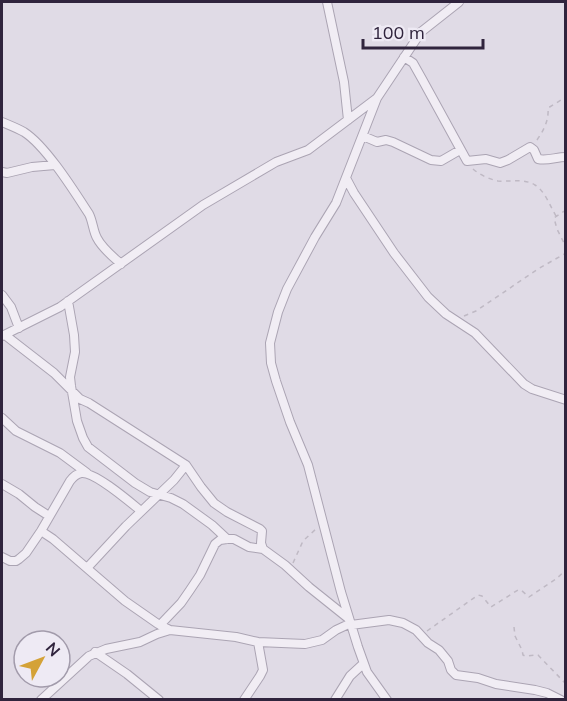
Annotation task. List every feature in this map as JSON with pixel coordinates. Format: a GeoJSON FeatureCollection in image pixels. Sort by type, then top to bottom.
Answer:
{"type":"FeatureCollection","features":[{"type":"Feature","properties":{"kind":"street"},"geometry":{"type":"LineString","coordinates":[[327,2],[344,82],[348,120]]}},
{"type":"Feature","properties":{"kind":"street"},"geometry":{"type":"LineString","coordinates":[[387,699],[363,664],[322,524],[308,465],[276,381],[271,363],[270,343],[287,289],[336,203],[377,98],[422,32],[459,2]]}},
{"type":"Feature","properties":{"kind":"street"},"geometry":{"type":"LineString","coordinates":[[404,57],[413,63],[467,161],[486,159],[500,163],[527,148],[532,148],[541,160],[566,157]]}},
{"type":"Feature","properties":{"kind":"street"},"geometry":{"type":"LineString","coordinates":[[3,336],[60,307],[203,205],[276,162],[308,150],[377,98]]}},
{"type":"Feature","properties":{"kind":"street"},"geometry":{"type":"LineString","coordinates":[[356,114],[360,114],[368,123]]}},
{"type":"Feature","properties":{"kind":"street"},"geometry":{"type":"LineString","coordinates":[[2,122],[25,132],[39,145],[89,214],[97,239],[121,264]]}},
{"type":"Feature","properties":{"kind":"street"},"geometry":{"type":"LineString","coordinates":[[363,136],[377,142],[386,140],[393,142],[431,160],[441,161],[460,150]]}},
{"type":"Feature","properties":{"kind":"street"},"geometry":{"type":"LineString","coordinates":[[2,172],[55,165]]}},
{"type":"Feature","properties":{"kind":"street"},"geometry":{"type":"LineString","coordinates":[[346,178],[405,268],[438,307],[484,341],[524,384],[532,389],[566,400]]}},
{"type":"Feature","properties":{"kind":"street"},"geometry":{"type":"LineString","coordinates":[[2,295],[11,308],[19,328]]}},
{"type":"Feature","properties":{"kind":"street"},"geometry":{"type":"LineString","coordinates":[[68,301],[75,352],[70,377],[71,389],[77,422],[88,447],[135,483],[150,492],[183,504],[227,538]]}},
{"type":"Feature","properties":{"kind":"street"},"geometry":{"type":"LineString","coordinates":[[3,336],[27,351],[80,399],[186,465],[214,503],[260,529],[263,549]]}},
{"type":"Feature","properties":{"kind":"street"},"geometry":{"type":"LineString","coordinates":[[2,420],[60,453],[88,474],[105,483],[141,511]]}},
{"type":"Feature","properties":{"kind":"street"},"geometry":{"type":"LineString","coordinates":[[87,568],[186,465]]}},
{"type":"Feature","properties":{"kind":"street"},"geometry":{"type":"LineString","coordinates":[[2,557],[10,561],[19,560],[41,531],[74,475],[84,472],[88,474]]}},
{"type":"Feature","properties":{"kind":"street"},"geometry":{"type":"LineString","coordinates":[[2,484],[49,516]]}},
{"type":"Feature","properties":{"kind":"street"},"geometry":{"type":"LineString","coordinates":[[41,531],[125,601],[160,626],[170,630],[292,645],[322,640],[351,622],[389,620],[410,626],[428,643],[440,650],[456,675],[535,690],[561,699]]}},
{"type":"Feature","properties":{"kind":"street"},"geometry":{"type":"LineString","coordinates":[[160,626],[190,590],[215,544],[227,538],[238,540],[249,547],[263,549],[351,622]]}},
{"type":"Feature","properties":{"kind":"street"},"geometry":{"type":"LineString","coordinates":[[41,699],[81,662],[96,652],[140,642],[170,630]]}},
{"type":"Feature","properties":{"kind":"street"},"geometry":{"type":"LineString","coordinates":[[244,699],[263,670],[258,642]]}},
{"type":"Feature","properties":{"kind":"street"},"geometry":{"type":"LineString","coordinates":[[96,652],[159,699]]}},
{"type":"Feature","properties":{"kind":"street"},"geometry":{"type":"LineString","coordinates":[[335,699],[350,676],[363,664]]}},
{"type":"Feature","properties":{"kind":"path"},"geometry":{"type":"LineString","coordinates":[[532,148],[545,127],[549,115],[548,108],[566,97]]}},
{"type":"Feature","properties":{"kind":"path"},"geometry":{"type":"LineString","coordinates":[[467,161],[479,174],[489,178],[499,181],[522,181],[536,185],[556,216]]}},
{"type":"Feature","properties":{"kind":"path"},"geometry":{"type":"LineString","coordinates":[[566,210],[554,218],[566,247]]}},
{"type":"Feature","properties":{"kind":"path"},"geometry":{"type":"LineString","coordinates":[[455,319],[476,311],[566,253]]}},
{"type":"Feature","properties":{"kind":"path"},"geometry":{"type":"LineString","coordinates":[[290,570],[303,541],[322,524]]}},
{"type":"Feature","properties":{"kind":"path"},"geometry":{"type":"LineString","coordinates":[[421,635],[478,596],[482,596],[491,607],[518,590],[529,597],[566,570]]}},
{"type":"Feature","properties":{"kind":"path"},"geometry":{"type":"LineString","coordinates":[[514,627],[515,636],[523,655],[534,654],[541,657],[566,683]]}}]}
